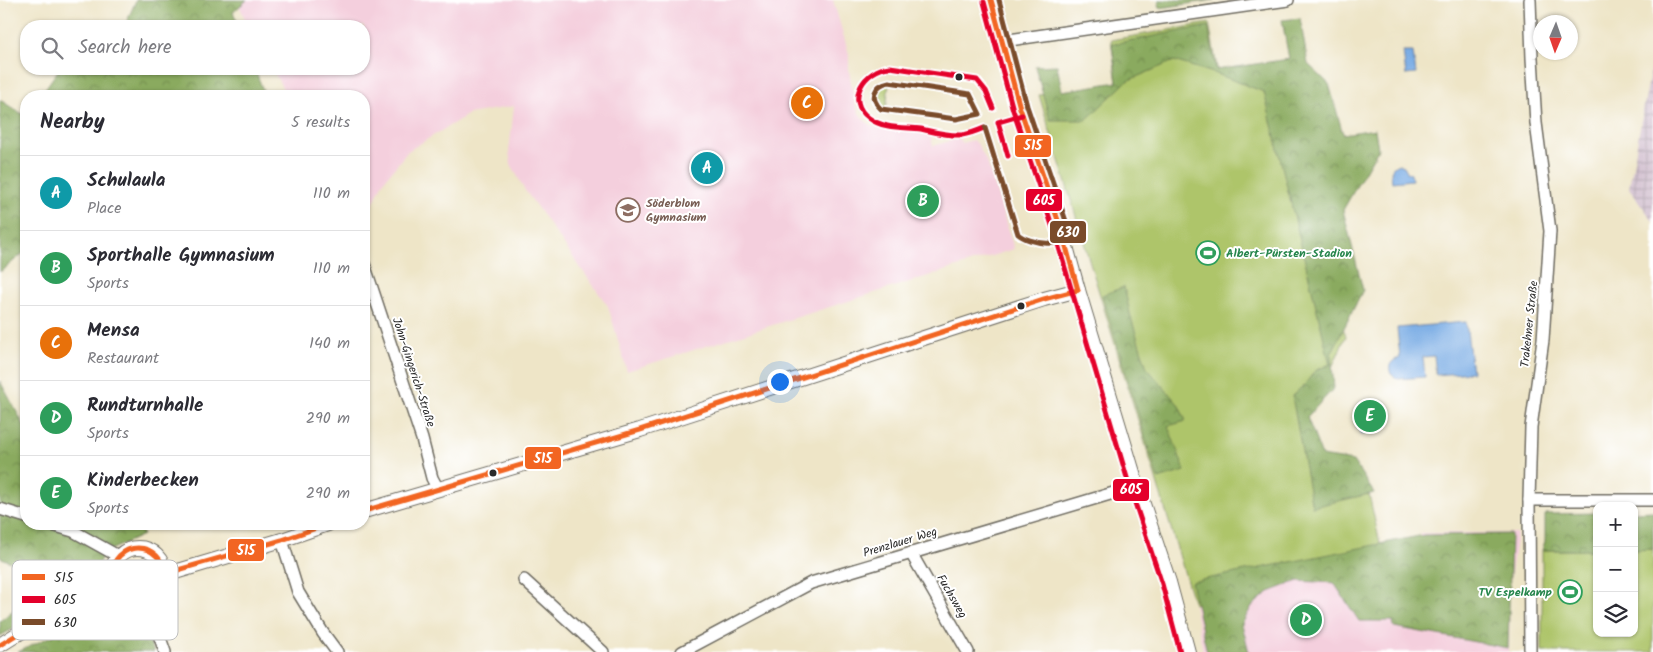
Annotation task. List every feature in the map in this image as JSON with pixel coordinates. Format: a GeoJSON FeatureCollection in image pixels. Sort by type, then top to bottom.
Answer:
{"type":"FeatureCollection","features":[{"type":"Feature","properties":{"kind":"street"},"geometry":{"type":"LineString","coordinates":[[991,0],[1020,108],[1062,232],[1137,486],[1169,582],[1188,652]]}},
{"type":"Feature","properties":{"kind":"street"},"geometry":{"type":"LineString","coordinates":[[1002,41],[1288,0]]}},
{"type":"Feature","properties":{"kind":"street","name":"Trakehner Straße"},"geometry":{"type":"LineString","coordinates":[[1530,0],[1536,123],[1550,231],[1543,340],[1531,427],[1529,500],[1530,652]]}},
{"type":"Feature","properties":{"kind":"street","name":"John-Gingerich-Straße"},"geometry":{"type":"LineString","coordinates":[[370,282],[422,439],[432,478],[438,490]]}},
{"type":"Feature","properties":{"kind":"street"},"geometry":{"type":"LineString","coordinates":[[370,510],[649,427],[1044,299],[1078,290]]}},
{"type":"Feature","properties":{"kind":"street","name":"Prenzlauer Weg"},"geometry":{"type":"LineString","coordinates":[[682,652],[811,583],[1137,486]]}},
{"type":"Feature","properties":{"kind":"street"},"geometry":{"type":"LineString","coordinates":[[1529,500],[1653,500]]}},
{"type":"Feature","properties":{"kind":"street"},"geometry":{"type":"LineString","coordinates":[[0,509],[20,515]]}},
{"type":"Feature","properties":{"kind":"street"},"geometry":{"type":"LineString","coordinates":[[70,530],[118,556]]}},
{"type":"Feature","properties":{"kind":"street"},"geometry":{"type":"LineString","coordinates":[[178,571],[311,530]]}},
{"type":"Feature","properties":{"kind":"street"},"geometry":{"type":"LineString","coordinates":[[282,540],[298,592],[337,652]]}},
{"type":"Feature","properties":{"kind":"street"},"geometry":{"type":"LineString","coordinates":[[116,560],[118,556],[129,549],[142,548],[159,560]]}},
{"type":"Feature","properties":{"kind":"street","name":"Fuchsweg"},"geometry":{"type":"LineString","coordinates":[[911,553],[968,652]]}},
{"type":"Feature","properties":{"kind":"street"},"geometry":{"type":"LineString","coordinates":[[524,580],[604,652]]}},
{"type":"Feature","properties":{"kind":"street"},"geometry":{"type":"LineString","coordinates":[[0,645],[12,638]]}},
{"type":"Feature","properties":{"kind":"street"},"geometry":{"type":"LineString","coordinates":[[161,640],[165,652]]}},
{"type":"Feature","properties":{"kind":"shaded area","name":"Söderblom Gymnasium"},"geometry":{"type":"Polygon","coordinates":[[[247,0],[833,0],[849,54],[849,71],[855,104],[859,113],[865,121],[874,127],[929,130],[933,146],[960,138],[961,143],[973,140],[977,143],[988,164],[1014,249],[627,371],[608,306],[524,189],[511,164],[509,152],[514,106],[469,114],[408,151],[383,182],[370,213],[370,90],[284,90],[275,75],[370,75],[370,20],[245,20],[239,5],[247,0]]]}},
{"type":"Feature","properties":{"kind":"shaded area"},"geometry":{"type":"Polygon","coordinates":[[[1653,57],[1653,221],[1629,188],[1653,57]]]}},
{"type":"Feature","properties":{"kind":"shaded area"},"geometry":{"type":"Polygon","coordinates":[[[1420,533],[1517,533],[1510,581],[1509,652],[1203,652],[1194,604],[1283,569],[1420,539],[1420,533]]]}},
{"type":"Feature","properties":{"kind":"green space"},"geometry":{"type":"Polygon","coordinates":[[[136,0],[247,0],[233,12],[236,20],[128,20],[136,0]]]}},
{"type":"Feature","properties":{"kind":"green space"},"geometry":{"type":"Polygon","coordinates":[[[1158,0],[1214,0],[1160,8],[1158,0]]]}},
{"type":"Feature","properties":{"kind":"green space"},"geometry":{"type":"Polygon","coordinates":[[[1300,18],[1308,64],[1329,84],[1343,134],[1375,129],[1378,149],[1343,210],[1363,290],[1331,354],[1334,388],[1307,417],[1322,456],[1353,461],[1374,493],[1312,507],[1292,396],[1315,371],[1330,364],[1264,92],[1217,74],[1174,61],[1127,81],[1086,120],[1050,120],[1035,66],[1057,65],[1062,91],[1117,82],[1112,44],[1208,26],[1216,70],[1289,59],[1282,20],[1300,18]]]}},
{"type":"Feature","properties":{"kind":"green space","name":"Albert-Pürsten-Stadion"},"geometry":{"type":"Polygon","coordinates":[[[1209,23],[1218,73],[1273,64],[1332,297],[1346,336],[1321,388],[1302,409],[1305,455],[1368,490],[1381,548],[1283,569],[1194,604],[1039,95],[1117,83],[1111,40],[1209,23]]]}},
{"type":"Feature","properties":{"kind":"green space"},"geometry":{"type":"Polygon","coordinates":[[[55,75],[257,75],[263,90],[44,90],[55,75]]]}},
{"type":"Feature","properties":{"kind":"green space"},"geometry":{"type":"Polygon","coordinates":[[[889,82],[886,111],[877,105],[875,96],[880,86],[889,82]]]}},
{"type":"Feature","properties":{"kind":"green space"},"geometry":{"type":"Polygon","coordinates":[[[0,100],[20,113],[20,256],[0,272],[0,100]]]}},
{"type":"Feature","properties":{"kind":"green space"},"geometry":{"type":"Polygon","coordinates":[[[1124,287],[1131,318],[1147,368],[1178,404],[1186,421],[1168,426],[1185,471],[1158,479],[1102,295],[1124,287]]]}},
{"type":"Feature","properties":{"kind":"green space"},"geometry":{"type":"Polygon","coordinates":[[[0,381],[20,418],[20,530],[141,530],[143,535],[104,553],[100,560],[12,560],[12,563],[0,557],[0,381]]]}},
{"type":"Feature","properties":{"kind":"green space"},"geometry":{"type":"Polygon","coordinates":[[[1653,511],[1653,549],[1638,550],[1638,512],[1653,511]]]}},
{"type":"Feature","properties":{"kind":"green space"},"geometry":{"type":"Polygon","coordinates":[[[1593,513],[1593,550],[1542,550],[1545,541],[1545,514],[1593,513]]]}},
{"type":"Feature","properties":{"kind":"green space"},"geometry":{"type":"Polygon","coordinates":[[[1511,534],[1508,648],[1394,627],[1393,621],[1359,621],[1334,583],[1298,581],[1269,592],[1252,606],[1242,624],[1249,652],[1207,652],[1191,582],[1424,535],[1511,534]]]}},
{"type":"Feature","properties":{"kind":"green space","name":"TV Espelkamp"},"geometry":{"type":"Polygon","coordinates":[[[1653,549],[1653,652],[1542,652],[1542,550],[1593,550],[1593,637],[1638,637],[1638,550],[1653,549]]]}},
{"type":"Feature","properties":{"kind":"green space"},"geometry":{"type":"Polygon","coordinates":[[[12,611],[12,629],[0,636],[0,621],[12,611]]]}},
{"type":"Feature","properties":{"kind":"green space"},"geometry":{"type":"Polygon","coordinates":[[[43,640],[148,640],[154,652],[18,652],[43,640]]]}},
{"type":"Feature","properties":{"kind":"water"},"geometry":{"type":"Polygon","coordinates":[[[1403,52],[1413,52],[1416,74],[1406,75],[1403,52]]]}},
{"type":"Feature","properties":{"kind":"water"},"geometry":{"type":"Polygon","coordinates":[[[1399,164],[1404,166],[1408,173],[1411,174],[1412,180],[1392,182],[1392,169],[1399,164]]]}},
{"type":"Feature","properties":{"kind":"water"},"geometry":{"type":"Polygon","coordinates":[[[1466,322],[1472,372],[1436,375],[1434,356],[1423,357],[1425,377],[1398,379],[1391,374],[1391,363],[1400,358],[1397,328],[1466,322]]]}},
{"type":"Feature","properties":{"kind":"water"},"geometry":{"type":"Polygon","coordinates":[[[1360,403],[1364,403],[1365,410],[1376,409],[1375,405],[1382,407],[1384,428],[1361,434],[1355,422],[1360,419],[1354,413],[1360,403]]]}},
{"type":"Feature","properties":{"kind":"transit line","name":"515"},"geometry":{"type":"LineString","coordinates":[[991,0],[1020,108],[1062,232],[1078,290]]}},
{"type":"Feature","properties":{"kind":"transit line","name":"630"},"geometry":{"type":"LineString","coordinates":[[985,128],[1018,234],[1038,242],[1055,243],[1062,241],[1067,237],[1069,230],[1027,106],[999,0]]}},
{"type":"Feature","properties":{"kind":"transit line","name":"605"},"geometry":{"type":"LineString","coordinates":[[984,2],[1013,110],[1055,234],[1130,488],[1162,584],[1180,652]]}},
{"type":"Feature","properties":{"kind":"transit line","name":"605"},"geometry":{"type":"LineString","coordinates":[[984,128],[968,134],[957,135],[887,126],[875,122],[862,111],[858,103],[858,94],[861,86],[873,73],[890,67],[977,80],[986,91],[993,108]]}},
{"type":"Feature","properties":{"kind":"transit line","name":"630"},"geometry":{"type":"LineString","coordinates":[[889,82],[970,94],[980,114],[956,119],[881,109],[877,105],[874,96],[880,86],[889,82]]}},
{"type":"Feature","properties":{"kind":"transit line","name":"605"},"geometry":{"type":"LineString","coordinates":[[1008,156],[998,122],[1022,115]]}},
{"type":"Feature","properties":{"kind":"transit line","name":"515"},"geometry":{"type":"LineString","coordinates":[[370,509],[640,430],[1044,299],[1078,290]]}},
{"type":"Feature","properties":{"kind":"transit line","name":"515"},"geometry":{"type":"LineString","coordinates":[[178,570],[311,530]]}},
{"type":"Feature","properties":{"kind":"transit line","name":"515"},"geometry":{"type":"LineString","coordinates":[[117,560],[128,550],[138,548],[148,550],[159,560]]}},
{"type":"Feature","properties":{"kind":"transit line","name":"515"},"geometry":{"type":"LineString","coordinates":[[0,645],[12,638]]}},
{"type":"Feature","properties":{"kind":"place","name":"Mensa"},"geometry":{"type":"Point","coordinates":[807,103]}},
{"type":"Feature","properties":{"kind":"place","name":"Schulaula"},"geometry":{"type":"Point","coordinates":[707,168]}},
{"type":"Feature","properties":{"kind":"place","name":"Sporthalle Gymnasium"},"geometry":{"type":"Point","coordinates":[923,201]}},
{"type":"Feature","properties":{"kind":"place","name":"Söderblom Gymnasium"},"geometry":{"type":"Point","coordinates":[628,210]}},
{"type":"Feature","properties":{"kind":"place","name":"Albert-Pürsten-Stadion"},"geometry":{"type":"Point","coordinates":[1208,253]}},
{"type":"Feature","properties":{"kind":"place","name":"Kinderbecken"},"geometry":{"type":"Point","coordinates":[1370,416]}},
{"type":"Feature","properties":{"kind":"place","name":"TV Espelkamp"},"geometry":{"type":"Point","coordinates":[1570,592]}},
{"type":"Feature","properties":{"kind":"place","name":"Rundturnhalle"},"geometry":{"type":"Point","coordinates":[1306,620]}}]}
